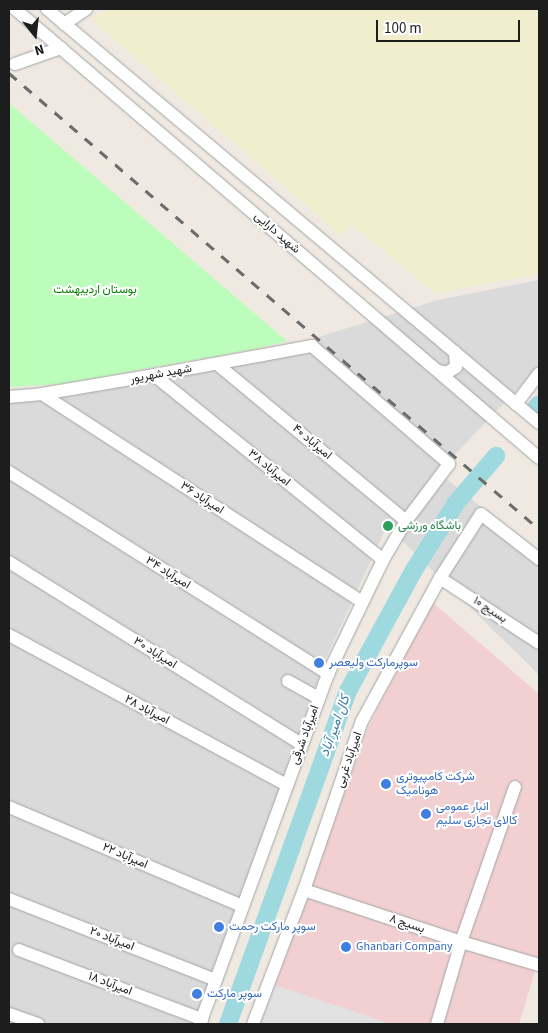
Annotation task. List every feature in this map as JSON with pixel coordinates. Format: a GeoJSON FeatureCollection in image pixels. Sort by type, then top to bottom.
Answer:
{"type":"FeatureCollection","features":[{"type":"Feature","properties":{"kind":"street","name":"شهید دارایی"},"geometry":{"type":"LineString","coordinates":[[15,9],[539,458]]}},
{"type":"Feature","properties":{"kind":"street","name":"شهید دارایی"},"geometry":{"type":"LineString","coordinates":[[47,9],[539,423]]}},
{"type":"Feature","properties":{"kind":"street"},"geometry":{"type":"LineString","coordinates":[[64,24],[86,9]]}},
{"type":"Feature","properties":{"kind":"street"},"geometry":{"type":"LineString","coordinates":[[14,64],[61,48]]}},
{"type":"Feature","properties":{"kind":"street","name":"شهید شهریور"},"geometry":{"type":"LineString","coordinates":[[9,397],[42,394],[312,346],[449,464]]}},
{"type":"Feature","properties":{"kind":"street"},"geometry":{"type":"LineString","coordinates":[[439,371],[447,373],[456,368],[455,352]]}},
{"type":"Feature","properties":{"kind":"street","name":"امیرآباد ۴۰"},"geometry":{"type":"LineString","coordinates":[[217,364],[406,521]]}},
{"type":"Feature","properties":{"kind":"street"},"geometry":{"type":"LineString","coordinates":[[516,404],[539,374]]}},
{"type":"Feature","properties":{"kind":"street","name":"امیرآباد ۳۸"},"geometry":{"type":"LineString","coordinates":[[154,375],[383,560]]}},
{"type":"Feature","properties":{"kind":"street","name":"امیرآباد ۳۶"},"geometry":{"type":"LineString","coordinates":[[42,394],[362,602]]}},
{"type":"Feature","properties":{"kind":"street","name":"امیرآباد شرقی"},"geometry":{"type":"LineString","coordinates":[[201,1022],[328,674],[383,560],[406,521],[449,464]]}},
{"type":"Feature","properties":{"kind":"street","name":"امیرآباد ۳۴"},"geometry":{"type":"LineString","coordinates":[[9,472],[328,674]]}},
{"type":"Feature","properties":{"kind":"street","name":"امیرآباد غربی"},"geometry":{"type":"LineString","coordinates":[[253,1024],[304,890],[362,721],[440,578],[482,514],[539,559]]}},
{"type":"Feature","properties":{"kind":"street","name":"امیرآباد ۳۰"},"geometry":{"type":"LineString","coordinates":[[9,562],[301,744]]}},
{"type":"Feature","properties":{"kind":"street","name":"بسیج ۱۰"},"geometry":{"type":"LineString","coordinates":[[440,578],[539,643]]}},
{"type":"Feature","properties":{"kind":"street","name":"امیرآباد ۲۸"},"geometry":{"type":"LineString","coordinates":[[9,635],[286,785]]}},
{"type":"Feature","properties":{"kind":"street"},"geometry":{"type":"LineString","coordinates":[[288,681],[319,698]]}},
{"type":"Feature","properties":{"kind":"street"},"geometry":{"type":"LineString","coordinates":[[437,1024],[461,942],[515,787]]}},
{"type":"Feature","properties":{"kind":"street","name":"امیرآباد ۲۲"},"geometry":{"type":"LineString","coordinates":[[9,807],[242,906]]}},
{"type":"Feature","properties":{"kind":"street","name":"بسیج ۸"},"geometry":{"type":"LineString","coordinates":[[304,890],[461,942],[539,965]]}},
{"type":"Feature","properties":{"kind":"street","name":"امیرآباد ۲۰"},"geometry":{"type":"LineString","coordinates":[[9,899],[216,980]]}},
{"type":"Feature","properties":{"kind":"street","name":"امیرآباد ۱۸"},"geometry":{"type":"LineString","coordinates":[[19,950],[201,1022]]}},
{"type":"Feature","properties":{"kind":"street"},"geometry":{"type":"LineString","coordinates":[[9,1014],[38,1024]]}},
{"type":"Feature","properties":{"kind":"shaded area"},"geometry":{"type":"Polygon","coordinates":[[[109,9],[539,9],[539,274],[435,293],[352,225],[342,236],[95,23],[93,17],[109,9]]]}},
{"type":"Feature","properties":{"kind":"shaded area"},"geometry":{"type":"Polygon","coordinates":[[[539,280],[539,367],[438,472],[539,553],[539,675],[387,526],[325,660],[195,1024],[9,1024],[9,398],[299,343],[438,300],[539,280]]]}},
{"type":"Feature","properties":{"kind":"shaded area"},"geometry":{"type":"Polygon","coordinates":[[[432,602],[539,694],[539,958],[519,1024],[261,1024],[368,728],[432,602]]]}},
{"type":"Feature","properties":{"kind":"shaded area"},"geometry":{"type":"Polygon","coordinates":[[[274,985],[391,1024],[262,1024],[274,985]]]}},
{"type":"Feature","properties":{"kind":"green space","name":"بوستان اردیبهشت"},"geometry":{"type":"Polygon","coordinates":[[[9,103],[287,341],[255,349],[60,384],[9,387],[9,103]]]}},
{"type":"Feature","properties":{"kind":"waterway"},"geometry":{"type":"LineString","coordinates":[[535,409],[539,404]]}},
{"type":"Feature","properties":{"kind":"waterway","name":"کال امیر آباد"},"geometry":{"type":"LineString","coordinates":[[228,1024],[348,691],[414,570],[456,503],[496,456]]}},
{"type":"Feature","properties":{"kind":"railway"},"geometry":{"type":"LineString","coordinates":[[9,73],[539,529]]}},
{"type":"Feature","properties":{"kind":"place","name":"باشگاه ورزشی"},"geometry":{"type":"Point","coordinates":[388,526]}},
{"type":"Feature","properties":{"kind":"place","name":"سوپرمارکت ولیعصر"},"geometry":{"type":"Point","coordinates":[319,663]}},
{"type":"Feature","properties":{"kind":"place","name":"شرکت کامپیوتری هونامیک"},"geometry":{"type":"Point","coordinates":[386,784]}},
{"type":"Feature","properties":{"kind":"place","name":"انبار عمومی کالای تجاری سلیم"},"geometry":{"type":"Point","coordinates":[426,814]}},
{"type":"Feature","properties":{"kind":"place","name":"سوپر مارکت رحمت"},"geometry":{"type":"Point","coordinates":[219,927]}},
{"type":"Feature","properties":{"kind":"place","name":"Ghanbari Company"},"geometry":{"type":"Point","coordinates":[346,947]}},
{"type":"Feature","properties":{"kind":"place","name":"سوپر مارکت"},"geometry":{"type":"Point","coordinates":[197,994]}}]}
